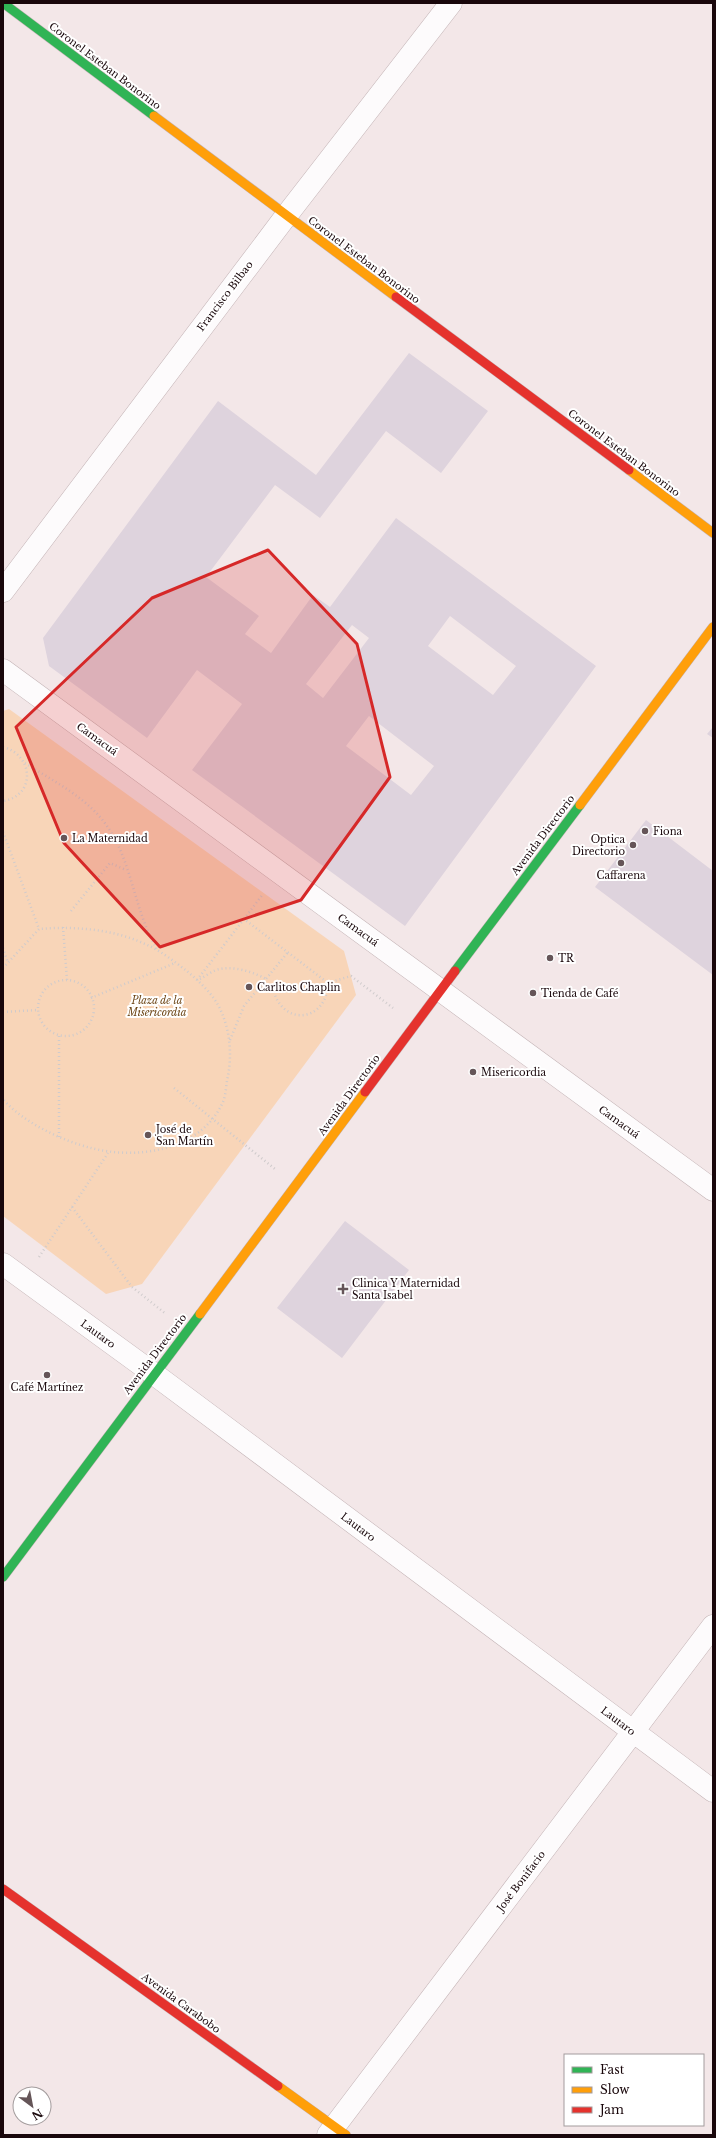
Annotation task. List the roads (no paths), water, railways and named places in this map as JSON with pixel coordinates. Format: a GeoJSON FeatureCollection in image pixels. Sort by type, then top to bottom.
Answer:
{"type":"FeatureCollection","features":[{"type":"Feature","properties":{"kind":"main road","name":"Coronel Esteban Bonorino"},"geometry":{"type":"LineString","coordinates":[[3,3],[286,216],[713,533]]}},
{"type":"Feature","properties":{"kind":"main road","name":"Avenida Directorio"},"geometry":{"type":"LineString","coordinates":[[3,1577],[713,627]]}},
{"type":"Feature","properties":{"kind":"main road","name":"Avenida Carabobo"},"geometry":{"type":"LineString","coordinates":[[3,1889],[336,2132]]}},
{"type":"Feature","properties":{"kind":"street","name":"Francisco Bilbao"},"geometry":{"type":"LineString","coordinates":[[3,591],[286,216],[450,3]]}},
{"type":"Feature","properties":{"kind":"street","name":"Camacuá"},"geometry":{"type":"LineString","coordinates":[[3,670],[713,1190]]}},
{"type":"Feature","properties":{"kind":"street","name":"Lautaro"},"geometry":{"type":"LineString","coordinates":[[3,1264],[154,1374],[713,1791]]}},
{"type":"Feature","properties":{"kind":"street","name":"José Bonifacio"},"geometry":{"type":"LineString","coordinates":[[336,2132],[713,1626]]}},
{"type":"Feature","properties":{"kind":"place","name":"Fiona"},"geometry":{"type":"Point","coordinates":[645,831]}},
{"type":"Feature","properties":{"kind":"place","name":"La Maternidad"},"geometry":{"type":"Point","coordinates":[64,838]}},
{"type":"Feature","properties":{"kind":"place","name":"Optica Directorio"},"geometry":{"type":"Point","coordinates":[633,845]}},
{"type":"Feature","properties":{"kind":"place","name":"Caffarena"},"geometry":{"type":"Point","coordinates":[621,863]}},
{"type":"Feature","properties":{"kind":"place","name":"TR"},"geometry":{"type":"Point","coordinates":[550,958]}},
{"type":"Feature","properties":{"kind":"place","name":"Carlitos Chaplin"},"geometry":{"type":"Point","coordinates":[249,987]}},
{"type":"Feature","properties":{"kind":"place","name":"Tienda de Café"},"geometry":{"type":"Point","coordinates":[533,993]}},
{"type":"Feature","properties":{"kind":"place","name":"Misericordia"},"geometry":{"type":"Point","coordinates":[473,1072]}},
{"type":"Feature","properties":{"kind":"place","name":"José de San Martín"},"geometry":{"type":"Point","coordinates":[148,1135]}},
{"type":"Feature","properties":{"kind":"place","name":"Clinica Y Maternidad Santa Isabel"},"geometry":{"type":"Point","coordinates":[343,1289]}},
{"type":"Feature","properties":{"kind":"place","name":"Café Martínez"},"geometry":{"type":"Point","coordinates":[47,1375]}},
{"type":"Feature","properties":{"kind":"park label","name":"Plaza de la Misericordia"},"geometry":{"type":"Point","coordinates":[157,1006]}}]}
